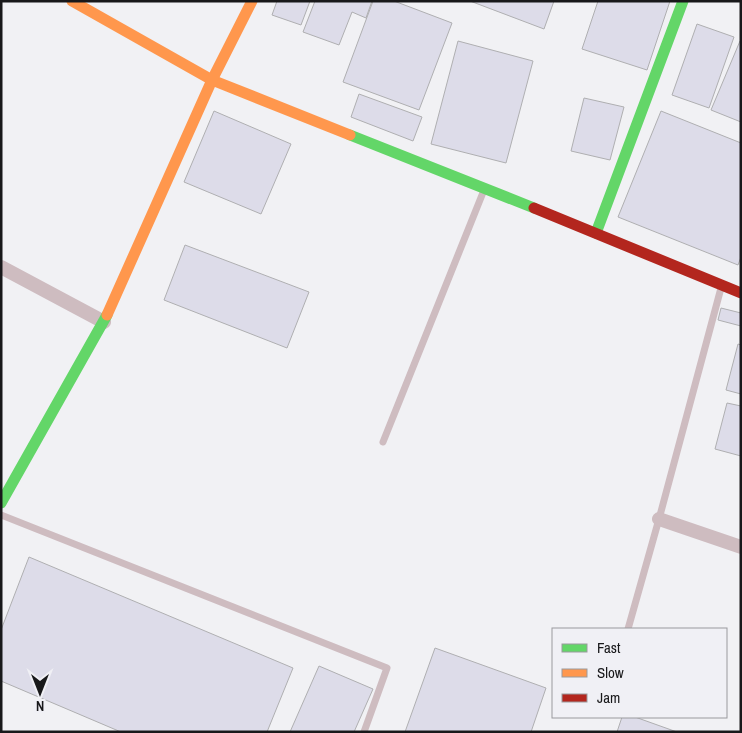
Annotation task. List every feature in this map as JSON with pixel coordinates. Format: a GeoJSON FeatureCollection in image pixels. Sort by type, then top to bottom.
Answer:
{"type":"FeatureCollection","features":[{"type":"Feature","properties":{"kind":"street"},"geometry":{"type":"LineString","coordinates":[[72,1],[212,80],[741,293]]}},
{"type":"Feature","properties":{"kind":"street"},"geometry":{"type":"LineString","coordinates":[[1,503],[104,322],[212,80],[252,1]]}},
{"type":"Feature","properties":{"kind":"street"},"geometry":{"type":"LineString","coordinates":[[596,233],[683,1]]}},
{"type":"Feature","properties":{"kind":"street"},"geometry":{"type":"LineString","coordinates":[[1,267],[104,322]]}},
{"type":"Feature","properties":{"kind":"street"},"geometry":{"type":"LineString","coordinates":[[659,519],[741,547]]}},
{"type":"Feature","properties":{"kind":"lane"},"geometry":{"type":"LineString","coordinates":[[383,442],[484,188]]}},
{"type":"Feature","properties":{"kind":"lane"},"geometry":{"type":"LineString","coordinates":[[628,628],[722,285]]}},
{"type":"Feature","properties":{"kind":"lane"},"geometry":{"type":"LineString","coordinates":[[1,516],[387,668],[364,732]]}},
{"type":"Feature","properties":{"kind":"building"},"geometry":{"type":"Polygon","coordinates":[[[277,1],[310,1],[301,25],[272,15],[277,1]]]}},
{"type":"Feature","properties":{"kind":"building"},"geometry":{"type":"Polygon","coordinates":[[[315,1],[372,1],[366,18],[352,12],[339,45],[303,32],[315,1]]]}},
{"type":"Feature","properties":{"kind":"building"},"geometry":{"type":"Polygon","coordinates":[[[373,1],[394,1],[452,23],[419,110],[343,82],[373,1]]]}},
{"type":"Feature","properties":{"kind":"building"},"geometry":{"type":"Polygon","coordinates":[[[470,1],[554,1],[544,29],[470,1]]]}},
{"type":"Feature","properties":{"kind":"building"},"geometry":{"type":"Polygon","coordinates":[[[598,1],[670,1],[647,70],[582,49],[598,1]]]}},
{"type":"Feature","properties":{"kind":"building"},"geometry":{"type":"Polygon","coordinates":[[[697,24],[734,37],[709,108],[672,95],[697,24]]]}},
{"type":"Feature","properties":{"kind":"building"},"geometry":{"type":"Polygon","coordinates":[[[458,41],[533,61],[506,163],[431,144],[458,41]]]}},
{"type":"Feature","properties":{"kind":"building"},"geometry":{"type":"Polygon","coordinates":[[[741,41],[741,122],[711,110],[741,41]]]}},
{"type":"Feature","properties":{"kind":"building"},"geometry":{"type":"Polygon","coordinates":[[[359,94],[422,117],[413,141],[351,117],[359,94]]]}},
{"type":"Feature","properties":{"kind":"building"},"geometry":{"type":"Polygon","coordinates":[[[584,98],[624,107],[610,160],[571,151],[584,98]]]}},
{"type":"Feature","properties":{"kind":"building"},"geometry":{"type":"Polygon","coordinates":[[[214,111],[291,144],[261,214],[184,182],[214,111]]]}},
{"type":"Feature","properties":{"kind":"building"},"geometry":{"type":"Polygon","coordinates":[[[661,111],[741,143],[741,257],[738,265],[618,217],[661,111]]]}},
{"type":"Feature","properties":{"kind":"building"},"geometry":{"type":"Polygon","coordinates":[[[185,245],[309,292],[287,348],[164,300],[185,245]]]}},
{"type":"Feature","properties":{"kind":"building"},"geometry":{"type":"Polygon","coordinates":[[[721,308],[741,313],[741,326],[718,320],[721,308]]]}},
{"type":"Feature","properties":{"kind":"building"},"geometry":{"type":"Polygon","coordinates":[[[738,344],[741,345],[741,394],[726,390],[738,344]]]}},
{"type":"Feature","properties":{"kind":"building"},"geometry":{"type":"Polygon","coordinates":[[[727,403],[741,406],[741,456],[715,449],[727,403]]]}},
{"type":"Feature","properties":{"kind":"building"},"geometry":{"type":"Polygon","coordinates":[[[29,557],[293,668],[267,732],[121,732],[1,681],[1,630],[29,557]]]}},
{"type":"Feature","properties":{"kind":"building"},"geometry":{"type":"Polygon","coordinates":[[[435,648],[546,688],[531,732],[405,732],[435,648]]]}},
{"type":"Feature","properties":{"kind":"building"},"geometry":{"type":"Polygon","coordinates":[[[319,666],[373,689],[354,732],[290,732],[319,666]]]}},
{"type":"Feature","properties":{"kind":"building"},"geometry":{"type":"Polygon","coordinates":[[[622,718],[638,718],[677,732],[617,732],[622,718]]]}},
{"type":"Feature","properties":{"kind":"traffic: fast"},"geometry":{"type":"LineString","coordinates":[[596,233],[683,1]]}},
{"type":"Feature","properties":{"kind":"traffic: fast"},"geometry":{"type":"LineString","coordinates":[[350,135],[534,208]]}},
{"type":"Feature","properties":{"kind":"traffic: fast"},"geometry":{"type":"LineString","coordinates":[[1,503],[107,315]]}},
{"type":"Feature","properties":{"kind":"traffic: slow"},"geometry":{"type":"LineString","coordinates":[[72,1],[212,80],[350,135]]}},
{"type":"Feature","properties":{"kind":"traffic: slow"},"geometry":{"type":"LineString","coordinates":[[107,315],[212,80],[252,1]]}},
{"type":"Feature","properties":{"kind":"traffic: jam"},"geometry":{"type":"LineString","coordinates":[[534,208],[741,293]]}}]}
